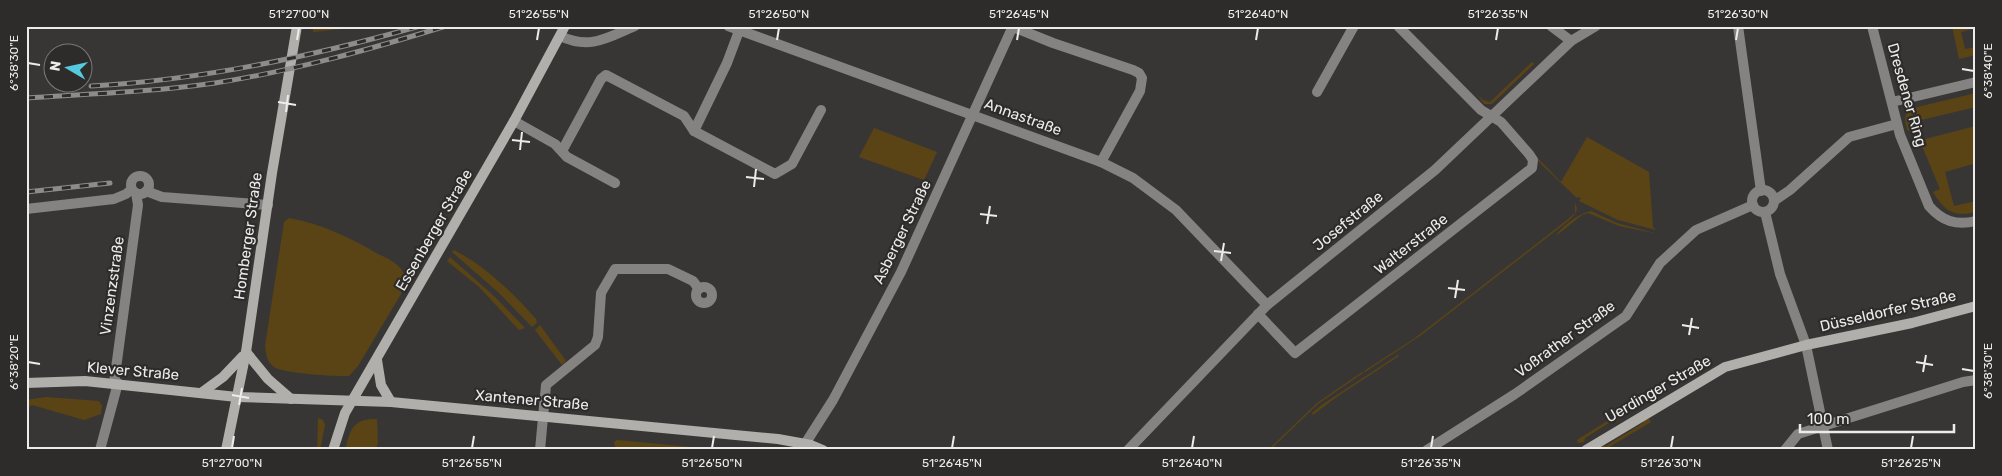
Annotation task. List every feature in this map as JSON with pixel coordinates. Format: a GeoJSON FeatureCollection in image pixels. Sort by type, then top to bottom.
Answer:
{"type":"FeatureCollection","features":[{"type":"Feature","properties":{"kind":"main road","name":"Homberger Straße"},"geometry":{"type":"LineString","coordinates":[[226,450],[246,352],[297,26]]}},
{"type":"Feature","properties":{"kind":"main road","name":"Essenberger Straße"},"geometry":{"type":"LineString","coordinates":[[333,450],[343,418],[352,400],[514,122],[565,26]]}},
{"type":"Feature","properties":{"kind":"main road","name":"Düsseldorfer Straße"},"geometry":{"type":"LineString","coordinates":[[1806,345],[1912,323],[1976,306]]}},
{"type":"Feature","properties":{"kind":"main road","name":"Uerdinger Straße"},"geometry":{"type":"LineString","coordinates":[[1586,450],[1726,367],[1806,345]]}},
{"type":"Feature","properties":{"kind":"main road"},"geometry":{"type":"LineString","coordinates":[[201,393],[224,377],[246,352],[268,379],[291,398]]}},
{"type":"Feature","properties":{"kind":"main road"},"geometry":{"type":"LineString","coordinates":[[377,360],[381,385],[391,402]]}},
{"type":"Feature","properties":{"kind":"main road","name":"Klever Straße"},"geometry":{"type":"LineString","coordinates":[[26,383],[66,380],[116,383],[237,397]]}},
{"type":"Feature","properties":{"kind":"main road","name":"Xantener Straße"},"geometry":{"type":"LineString","coordinates":[[237,397],[391,402],[543,415],[778,439],[823,450]]}},
{"type":"Feature","properties":{"kind":"street"},"geometry":{"type":"LineString","coordinates":[[560,36],[568,40],[593,43],[635,26]]}},
{"type":"Feature","properties":{"kind":"street","name":"Annastraße"},"geometry":{"type":"LineString","coordinates":[[728,26],[1101,162],[1133,178],[1176,210],[1267,304]]}},
{"type":"Feature","properties":{"kind":"street"},"geometry":{"type":"LineString","coordinates":[[1013,26],[1044,40],[1139,73],[1142,78],[1140,91],[1101,162]]}},
{"type":"Feature","properties":{"kind":"street","name":"Asberger Straße"},"geometry":{"type":"LineString","coordinates":[[804,444],[833,400],[900,272],[974,115],[1013,26]]}},
{"type":"Feature","properties":{"kind":"street"},"geometry":{"type":"LineString","coordinates":[[1317,92],[1354,26]]}},
{"type":"Feature","properties":{"kind":"street"},"geometry":{"type":"LineString","coordinates":[[1398,26],[1481,110],[1490,116]]}},
{"type":"Feature","properties":{"kind":"street"},"geometry":{"type":"LineString","coordinates":[[1551,26],[1571,41]]}},
{"type":"Feature","properties":{"kind":"street","name":"Josefstraße"},"geometry":{"type":"LineString","coordinates":[[1128,450],[1267,304],[1435,170],[1571,41],[1596,26]]}},
{"type":"Feature","properties":{"kind":"street"},"geometry":{"type":"LineString","coordinates":[[1738,26],[1761,191]]}},
{"type":"Feature","properties":{"kind":"street","name":"Dresdener Ring"},"geometry":{"type":"LineString","coordinates":[[1872,26],[1897,124],[1929,206],[1945,220],[1966,224],[1976,221]]}},
{"type":"Feature","properties":{"kind":"street"},"geometry":{"type":"LineString","coordinates":[[694,131],[727,63],[739,30]]}},
{"type":"Feature","properties":{"kind":"street"},"geometry":{"type":"LineString","coordinates":[[562,151],[601,78],[606,76],[684,116],[694,131],[775,174],[792,164],[821,110]]}},
{"type":"Feature","properties":{"kind":"street"},"geometry":{"type":"LineString","coordinates":[[1892,102],[1976,82]]}},
{"type":"Feature","properties":{"kind":"street","name":"Walterstraße"},"geometry":{"type":"LineString","coordinates":[[1258,314],[1295,353],[1532,168],[1533,160],[1530,154],[1501,122],[1490,116]]}},
{"type":"Feature","properties":{"kind":"street"},"geometry":{"type":"LineString","coordinates":[[514,122],[555,144],[567,157],[615,183]]}},
{"type":"Feature","properties":{"kind":"street"},"geometry":{"type":"LineString","coordinates":[[1774,201],[1768,192],[1761,191],[1753,198],[1753,205],[1759,211],[1765,212],[1772,208],[1774,201],[1790,190],[1849,137],[1897,124]]}},
{"type":"Feature","properties":{"kind":"street"},"geometry":{"type":"LineString","coordinates":[[26,209],[114,199],[138,191],[162,197],[268,206]]}},
{"type":"Feature","properties":{"kind":"street","name":"Vinzenzstraße"},"geometry":{"type":"LineString","coordinates":[[100,450],[116,383],[138,205],[138,191]]}},
{"type":"Feature","properties":{"kind":"street","name":"Voßrather Straße"},"geometry":{"type":"LineString","coordinates":[[1427,450],[1515,394],[1626,316],[1660,263],[1696,230],[1753,205]]}},
{"type":"Feature","properties":{"kind":"street"},"geometry":{"type":"LineString","coordinates":[[1765,212],[1780,274],[1806,345],[1828,450]]}},
{"type":"Feature","properties":{"kind":"street"},"geometry":{"type":"LineString","coordinates":[[540,450],[546,384],[595,346],[598,341],[601,293],[615,268],[668,269],[693,280],[699,289]]}},
{"type":"Feature","properties":{"kind":"street"},"geometry":{"type":"LineString","coordinates":[[1785,450],[1798,434],[1963,382],[1976,380]]}},
{"type":"Feature","properties":{"kind":"shaded area"},"geometry":{"type":"Polygon","coordinates":[[[313,26],[371,26],[313,32],[313,26]]]}},
{"type":"Feature","properties":{"kind":"shaded area"},"geometry":{"type":"Polygon","coordinates":[[[1952,26],[1976,26],[1976,28],[1961,32],[1965,49],[1976,47],[1976,55],[1959,59],[1952,26]]]}},
{"type":"Feature","properties":{"kind":"shaded area"},"geometry":{"type":"Polygon","coordinates":[[[1532,62],[1534,64],[1492,104],[1484,104],[1477,94],[1483,100],[1490,102],[1532,62]]]}},
{"type":"Feature","properties":{"kind":"shaded area"},"geometry":{"type":"Polygon","coordinates":[[[1976,93],[1976,107],[1921,120],[1923,128],[1908,131],[1905,120],[1909,109],[1976,93]]]}},
{"type":"Feature","properties":{"kind":"shaded area"},"geometry":{"type":"Polygon","coordinates":[[[1976,126],[1976,177],[1973,164],[1945,172],[1954,206],[1976,201],[1976,212],[1968,214],[1955,213],[1945,208],[1933,192],[1940,189],[1922,146],[1927,146],[1925,139],[1976,126]]]}},
{"type":"Feature","properties":{"kind":"shaded area"},"geometry":{"type":"Polygon","coordinates":[[[874,128],[937,152],[924,180],[859,157],[874,128]]]}},
{"type":"Feature","properties":{"kind":"shaded area"},"geometry":{"type":"Polygon","coordinates":[[[1587,137],[1649,172],[1653,227],[1656,230],[1618,220],[1579,201],[1581,198],[1577,198],[1542,165],[1526,146],[1561,182],[1587,137]]]}},
{"type":"Feature","properties":{"kind":"shaded area"},"geometry":{"type":"Polygon","coordinates":[[[1591,211],[1617,223],[1658,234],[1619,226],[1588,213],[1582,215],[1556,236],[1571,221],[1581,215],[1591,211]]]}},
{"type":"Feature","properties":{"kind":"shaded area"},"geometry":{"type":"Polygon","coordinates":[[[1575,213],[1567,222],[1420,336],[1364,371],[1415,338],[1575,213]]]}},
{"type":"Feature","properties":{"kind":"shaded area"},"geometry":{"type":"Polygon","coordinates":[[[289,218],[313,224],[346,237],[392,261],[401,269],[404,275],[405,283],[401,294],[358,366],[349,376],[287,371],[274,367],[267,358],[265,346],[284,222],[289,218]]]}},
{"type":"Feature","properties":{"kind":"shaded area"},"geometry":{"type":"Polygon","coordinates":[[[454,250],[498,280],[527,309],[536,319],[537,323],[532,327],[499,293],[452,252],[454,250]]]}},
{"type":"Feature","properties":{"kind":"shaded area"},"geometry":{"type":"Polygon","coordinates":[[[450,257],[494,296],[525,328],[519,330],[479,287],[447,261],[450,257]]]}},
{"type":"Feature","properties":{"kind":"shaded area"},"geometry":{"type":"Polygon","coordinates":[[[540,325],[566,361],[562,365],[535,330],[540,325]]]}},
{"type":"Feature","properties":{"kind":"shaded area"},"geometry":{"type":"Polygon","coordinates":[[[1398,355],[1313,415],[1312,413],[1323,404],[1398,355]]]}},
{"type":"Feature","properties":{"kind":"shaded area"},"geometry":{"type":"Polygon","coordinates":[[[1362,372],[1318,404],[1268,450],[1317,403],[1362,372]]]}},
{"type":"Feature","properties":{"kind":"shaded area"},"geometry":{"type":"Polygon","coordinates":[[[46,397],[99,401],[102,406],[101,414],[84,420],[32,405],[26,408],[26,400],[46,397]]]}},
{"type":"Feature","properties":{"kind":"shaded area"},"geometry":{"type":"Polygon","coordinates":[[[1631,406],[1633,408],[1618,417],[1617,422],[1612,421],[1585,438],[1584,442],[1578,443],[1577,440],[1631,406]]]}},
{"type":"Feature","properties":{"kind":"shaded area"},"geometry":{"type":"Polygon","coordinates":[[[318,418],[323,420],[325,425],[320,450],[317,450],[318,418]]]}},
{"type":"Feature","properties":{"kind":"shaded area"},"geometry":{"type":"Polygon","coordinates":[[[1644,418],[1649,419],[1651,422],[1606,449],[1600,446],[1606,446],[1643,423],[1644,418]]]}},
{"type":"Feature","properties":{"kind":"shaded area"},"geometry":{"type":"Polygon","coordinates":[[[377,419],[378,442],[376,450],[346,447],[355,425],[364,420],[377,419]]]}},
{"type":"Feature","properties":{"kind":"shaded area"},"geometry":{"type":"Polygon","coordinates":[[[617,440],[723,450],[616,450],[614,442],[617,440]]]}},
{"type":"Feature","properties":{"kind":"railway"},"geometry":{"type":"LineString","coordinates":[[92,86],[175,78],[257,65],[298,57],[420,26]]}},
{"type":"Feature","properties":{"kind":"railway"},"geometry":{"type":"LineString","coordinates":[[26,98],[168,89],[215,83],[332,59],[446,26]]}},
{"type":"Feature","properties":{"kind":"railway"},"geometry":{"type":"LineString","coordinates":[[26,192],[110,183]]}}]}
